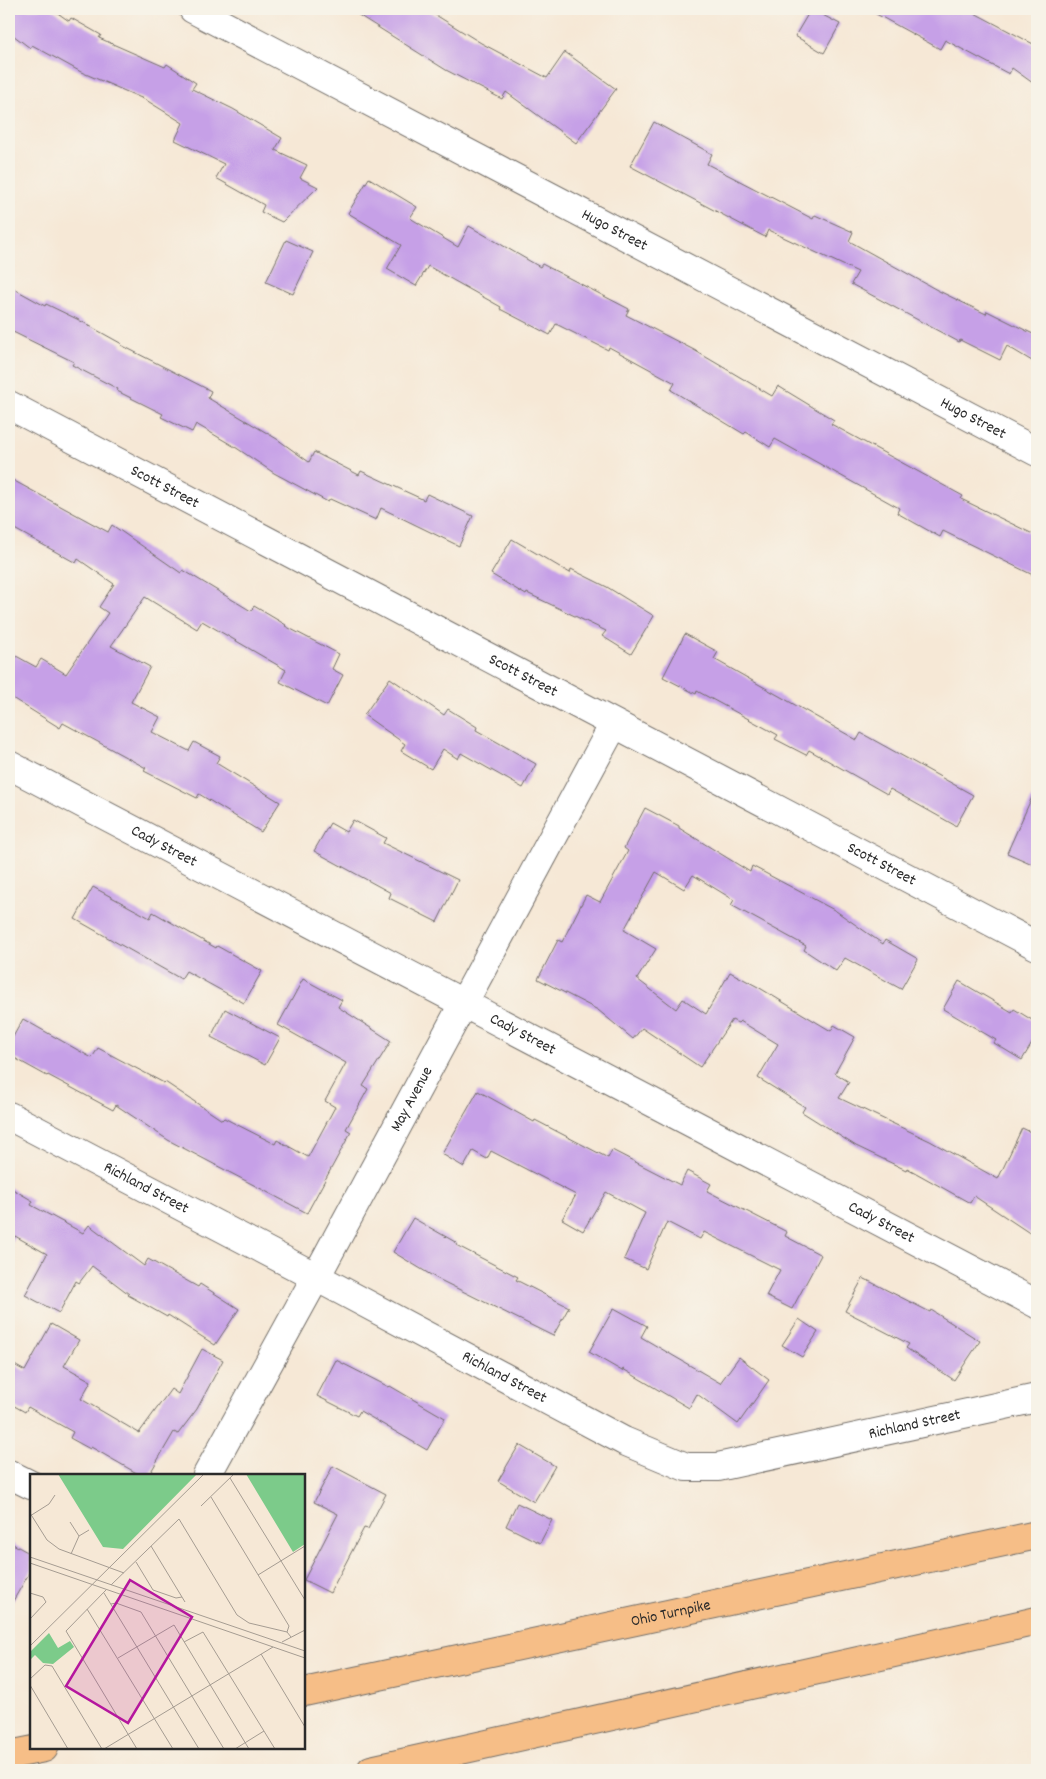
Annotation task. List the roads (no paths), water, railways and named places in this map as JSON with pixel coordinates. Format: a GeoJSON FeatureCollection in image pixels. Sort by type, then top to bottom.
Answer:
{"type":"FeatureCollection","features":[{"type":"Feature","properties":{"kind":"highway","name":"Ohio Turnpike"},"geometry":{"type":"LineString","coordinates":[[305,1692],[1037,1535]]}},
{"type":"Feature","properties":{"kind":"highway"},"geometry":{"type":"LineString","coordinates":[[371,1770],[1037,1621]]}},
{"type":"Feature","properties":{"kind":"highway"},"geometry":{"type":"LineString","coordinates":[[9,1755],[39,1749]]}},
{"type":"Feature","properties":{"kind":"street","name":"Hugo Street"},"geometry":{"type":"LineString","coordinates":[[193,9],[1037,452]]}},
{"type":"Feature","properties":{"kind":"street","name":"Scott Street"},"geometry":{"type":"LineString","coordinates":[[9,405],[1037,946]]}},
{"type":"Feature","properties":{"kind":"street","name":"May Avenue"},"geometry":{"type":"LineString","coordinates":[[209,1474],[614,724]]}},
{"type":"Feature","properties":{"kind":"street","name":"Cady Street"},"geometry":{"type":"LineString","coordinates":[[9,765],[1037,1304]]}},
{"type":"Feature","properties":{"kind":"street","name":"Richland Street"},"geometry":{"type":"LineString","coordinates":[[9,1116],[624,1441],[686,1466],[718,1466],[1037,1398]]}},
{"type":"Feature","properties":{"kind":"street"},"geometry":{"type":"LineString","coordinates":[[9,1474],[30,1484]]}}]}
